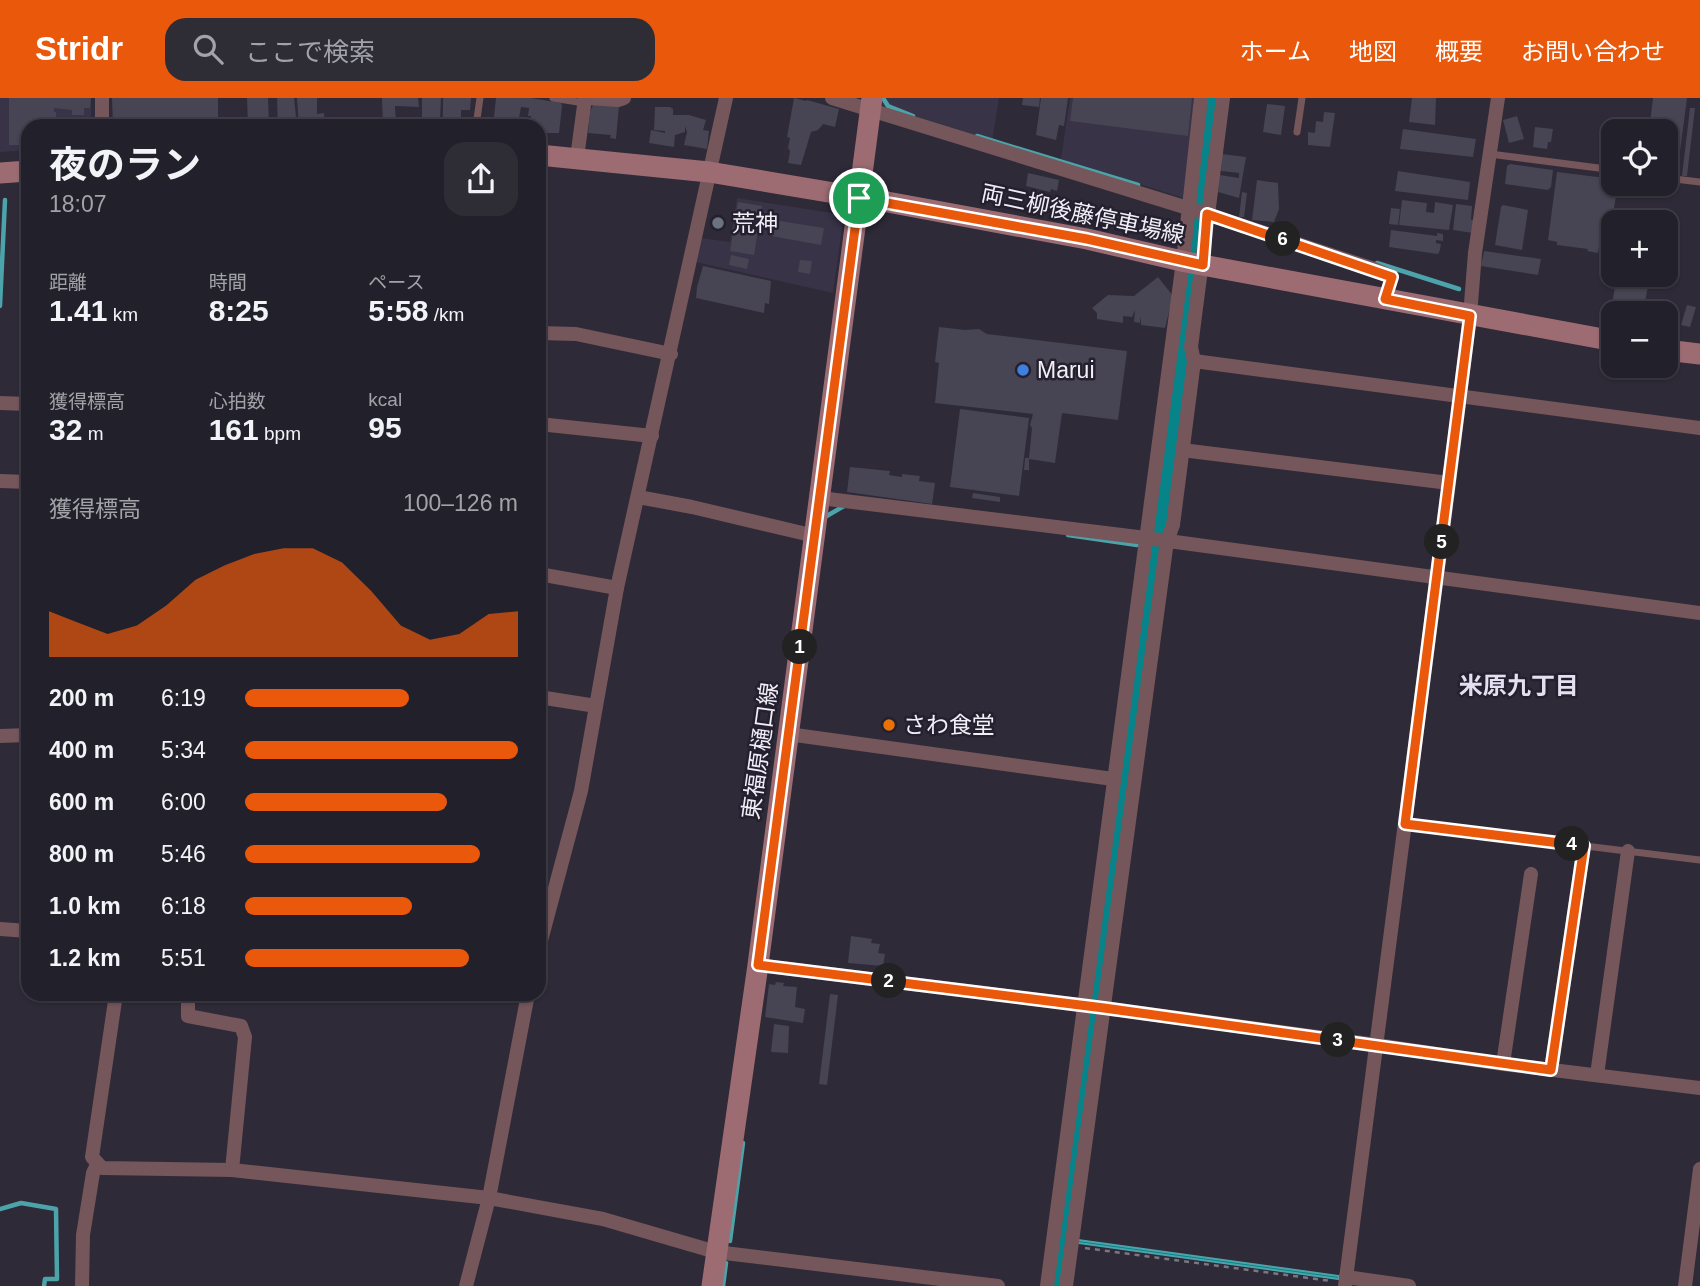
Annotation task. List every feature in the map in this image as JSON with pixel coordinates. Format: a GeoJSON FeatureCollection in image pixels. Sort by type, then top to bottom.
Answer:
{"type":"FeatureCollection","features":[{"type":"Feature","properties":{"kind":"main road","name":"東福原樋口線"},"geometry":{"type":"LineString","coordinates":[[712,1286],[758,965],[871,105]]}},
{"type":"Feature","properties":{"kind":"main road","name":"両三柳後藤停車場線"},"geometry":{"type":"LineString","coordinates":[[546,156],[709,172],[859,198],[1601,339]]}},
{"type":"Feature","properties":{"kind":"main road"},"geometry":{"type":"LineString","coordinates":[[0,173],[21,172]]}},
{"type":"Feature","properties":{"kind":"main road"},"geometry":{"type":"LineString","coordinates":[[1678,351],[1700,354]]}},
{"type":"Feature","properties":{"kind":"street"},"geometry":{"type":"LineString","coordinates":[[102,98],[102,119]]}},
{"type":"Feature","properties":{"kind":"street"},"geometry":{"type":"LineString","coordinates":[[577,158],[585,100],[624,98]]}},
{"type":"Feature","properties":{"kind":"street"},"geometry":{"type":"LineString","coordinates":[[546,922],[581,791],[617,588],[726,98]]}},
{"type":"Feature","properties":{"kind":"street"},"geometry":{"type":"LineString","coordinates":[[832,98],[871,105],[1392,277],[1385,299]]}},
{"type":"Feature","properties":{"kind":"street"},"geometry":{"type":"LineString","coordinates":[[1066,1286],[1194,361],[1191,346],[1193,263],[1189,209],[1201,98]]}},
{"type":"Feature","properties":{"kind":"street"},"geometry":{"type":"LineString","coordinates":[[1047,1286],[1146,538],[1193,263],[1206,214],[1223,98]]}},
{"type":"Feature","properties":{"kind":"street"},"geometry":{"type":"LineString","coordinates":[[1409,1286],[1345,1282],[1450,483],[1475,253],[1498,98]]}},
{"type":"Feature","properties":{"kind":"street"},"geometry":{"type":"LineString","coordinates":[[546,333],[576,334],[671,354]]}},
{"type":"Feature","properties":{"kind":"street"},"geometry":{"type":"LineString","coordinates":[[1194,361],[1700,428]]}},
{"type":"Feature","properties":{"kind":"street"},"geometry":{"type":"LineString","coordinates":[[0,403],[21,404]]}},
{"type":"Feature","properties":{"kind":"street"},"geometry":{"type":"LineString","coordinates":[[546,425],[652,436]]}},
{"type":"Feature","properties":{"kind":"street"},"geometry":{"type":"LineString","coordinates":[[1182,450],[1450,483]]}},
{"type":"Feature","properties":{"kind":"street"},"geometry":{"type":"LineString","coordinates":[[0,481],[21,482]]}},
{"type":"Feature","properties":{"kind":"street"},"geometry":{"type":"LineString","coordinates":[[638,497],[815,536]]}},
{"type":"Feature","properties":{"kind":"street"},"geometry":{"type":"LineString","coordinates":[[820,498],[1437,576],[1700,613]]}},
{"type":"Feature","properties":{"kind":"street"},"geometry":{"type":"LineString","coordinates":[[546,575],[617,588]]}},
{"type":"Feature","properties":{"kind":"street"},"geometry":{"type":"LineString","coordinates":[[546,698],[596,706]]}},
{"type":"Feature","properties":{"kind":"street"},"geometry":{"type":"LineString","coordinates":[[788,734],[1113,779]]}},
{"type":"Feature","properties":{"kind":"street"},"geometry":{"type":"LineString","coordinates":[[0,736],[21,735]]}},
{"type":"Feature","properties":{"kind":"street"},"geometry":{"type":"LineString","coordinates":[[1551,1070],[1584,846]]}},
{"type":"Feature","properties":{"kind":"street"},"geometry":{"type":"LineString","coordinates":[[1597,1075],[1628,851]]}},
{"type":"Feature","properties":{"kind":"street"},"geometry":{"type":"LineString","coordinates":[[1503,1064],[1531,874]]}},
{"type":"Feature","properties":{"kind":"street"},"geometry":{"type":"LineString","coordinates":[[0,929],[21,930]]}},
{"type":"Feature","properties":{"kind":"street"},"geometry":{"type":"LineString","coordinates":[[758,965],[1700,1088]]}},
{"type":"Feature","properties":{"kind":"street"},"geometry":{"type":"LineString","coordinates":[[115,1001],[92,1157],[102,1168],[232,1170],[489,1198],[603,1219],[716,1252],[998,1286]]}},
{"type":"Feature","properties":{"kind":"street"},"geometry":{"type":"LineString","coordinates":[[188,1001],[188,1016],[241,1026],[245,1037],[232,1170]]}},
{"type":"Feature","properties":{"kind":"street"},"geometry":{"type":"LineString","coordinates":[[466,1286],[489,1198],[527,1001]]}},
{"type":"Feature","properties":{"kind":"street"},"geometry":{"type":"LineString","coordinates":[[82,1286],[83,1235],[93,1174],[97,1165]]}},
{"type":"Feature","properties":{"kind":"street"},"geometry":{"type":"LineString","coordinates":[[1685,1286],[1700,1169]]}},
{"type":"Feature","properties":{"kind":"lane"},"geometry":{"type":"LineString","coordinates":[[477,119],[480,98]]}},
{"type":"Feature","properties":{"kind":"lane"},"geometry":{"type":"LineString","coordinates":[[553,98],[585,100]]}},
{"type":"Feature","properties":{"kind":"lane"},"geometry":{"type":"LineString","coordinates":[[1297,132],[1301,98]]}},
{"type":"Feature","properties":{"kind":"lane"},"geometry":{"type":"LineString","coordinates":[[1490,153],[1601,168]]}},
{"type":"Feature","properties":{"kind":"lane"},"geometry":{"type":"LineString","coordinates":[[1678,179],[1700,182]]}},
{"type":"Feature","properties":{"kind":"lane"},"geometry":{"type":"LineString","coordinates":[[1405,824],[1700,860]]}},
{"type":"Feature","properties":{"kind":"path"},"geometry":{"type":"LineString","coordinates":[[1071,1247],[1345,1282]]}},
{"type":"Feature","properties":{"kind":"shaded area"},"geometry":{"type":"Polygon","coordinates":[[[0,98],[91,98],[91,119],[21,119],[21,150],[0,152],[0,98]]]}},
{"type":"Feature","properties":{"kind":"shaded area"},"geometry":{"type":"Polygon","coordinates":[[[883,98],[999,98],[992,142],[887,109],[882,105],[883,98]]]}},
{"type":"Feature","properties":{"kind":"shaded area"},"geometry":{"type":"Polygon","coordinates":[[[1070,98],[1196,98],[1183,198],[1061,159],[1070,98]]]}},
{"type":"Feature","properties":{"kind":"shaded area"},"geometry":{"type":"Polygon","coordinates":[[[737,198],[838,214],[843,221],[833,293],[696,262],[700,238],[730,242],[737,198]]]}},
{"type":"Feature","properties":{"kind":"water"},"geometry":{"type":"Polygon","coordinates":[[[1078,1240],[1339,1276],[1339,1279],[1078,1243],[1078,1240]]]}},
{"type":"Feature","properties":{"kind":"building"},"geometry":{"type":"Polygon","coordinates":[[[9,98],[91,98],[90,108],[84,108],[84,115],[72,115],[72,110],[54,108],[56,119],[21,119],[21,145],[9,145],[9,98]]]}},
{"type":"Feature","properties":{"kind":"building"},"geometry":{"type":"Polygon","coordinates":[[[112,98],[218,98],[218,119],[113,119],[112,98]]]}},
{"type":"Feature","properties":{"kind":"building"},"geometry":{"type":"Polygon","coordinates":[[[247,98],[268,98],[269,119],[248,119],[247,98]]]}},
{"type":"Feature","properties":{"kind":"building"},"geometry":{"type":"Polygon","coordinates":[[[277,98],[294,98],[296,119],[278,119],[277,98]]]}},
{"type":"Feature","properties":{"kind":"building"},"geometry":{"type":"Polygon","coordinates":[[[297,98],[317,98],[317,114],[324,113],[324,119],[298,119],[297,98]]]}},
{"type":"Feature","properties":{"kind":"building"},"geometry":{"type":"Polygon","coordinates":[[[382,98],[418,98],[419,107],[395,106],[396,119],[383,119],[382,98]]]}},
{"type":"Feature","properties":{"kind":"building"},"geometry":{"type":"Polygon","coordinates":[[[422,98],[441,98],[440,119],[422,119],[422,98]]]}},
{"type":"Feature","properties":{"kind":"building"},"geometry":{"type":"Polygon","coordinates":[[[443,98],[471,98],[470,110],[461,110],[461,119],[443,119],[443,98]]]}},
{"type":"Feature","properties":{"kind":"building"},"geometry":{"type":"Polygon","coordinates":[[[496,98],[531,98],[561,103],[562,106],[559,133],[546,133],[546,119],[531,119],[531,116],[528,116],[529,108],[521,107],[519,118],[494,119],[496,98]]]}},
{"type":"Feature","properties":{"kind":"building"},"geometry":{"type":"Polygon","coordinates":[[[794,98],[839,109],[835,127],[823,124],[818,130],[811,132],[801,165],[788,163],[790,138],[787,137],[794,98]]]}},
{"type":"Feature","properties":{"kind":"building"},"geometry":{"type":"Polygon","coordinates":[[[1023,98],[1040,98],[1039,107],[1022,105],[1023,98]]]}},
{"type":"Feature","properties":{"kind":"building"},"geometry":{"type":"Polygon","coordinates":[[[1041,98],[1068,98],[1064,126],[1059,125],[1056,140],[1036,135],[1041,98]]]}},
{"type":"Feature","properties":{"kind":"building"},"geometry":{"type":"Polygon","coordinates":[[[1073,98],[1192,98],[1188,136],[1070,121],[1073,98]]]}},
{"type":"Feature","properties":{"kind":"building"},"geometry":{"type":"Polygon","coordinates":[[[1412,98],[1436,98],[1435,125],[1409,122],[1412,98]]]}},
{"type":"Feature","properties":{"kind":"building"},"geometry":{"type":"Polygon","coordinates":[[[1653,98],[1687,98],[1678,167],[1678,119],[1650,119],[1653,98]]]}},
{"type":"Feature","properties":{"kind":"building"},"geometry":{"type":"Polygon","coordinates":[[[1267,104],[1285,106],[1281,135],[1263,132],[1267,104]]]}},
{"type":"Feature","properties":{"kind":"building"},"geometry":{"type":"Polygon","coordinates":[[[593,105],[619,106],[616,139],[610,138],[611,135],[588,133],[593,105]]]}},
{"type":"Feature","properties":{"kind":"building"},"geometry":{"type":"Polygon","coordinates":[[[655,107],[670,107],[673,109],[673,115],[689,115],[706,120],[703,130],[709,131],[707,149],[684,145],[687,132],[685,126],[685,132],[675,135],[674,147],[649,143],[651,130],[665,133],[654,130],[655,107]]]}},
{"type":"Feature","properties":{"kind":"building"},"geometry":{"type":"Polygon","coordinates":[[[1690,108],[1695,108],[1687,176],[1682,176],[1690,108]]]}},
{"type":"Feature","properties":{"kind":"building"},"geometry":{"type":"Polygon","coordinates":[[[1324,112],[1335,113],[1330,147],[1308,145],[1308,132],[1315,133],[1316,121],[1323,122],[1324,112]]]}},
{"type":"Feature","properties":{"kind":"building"},"geometry":{"type":"Polygon","coordinates":[[[1517,116],[1524,139],[1509,143],[1503,120],[1517,116]]]}},
{"type":"Feature","properties":{"kind":"building"},"geometry":{"type":"Polygon","coordinates":[[[1535,127],[1553,129],[1547,149],[1533,147],[1535,127]]]}},
{"type":"Feature","properties":{"kind":"building"},"geometry":{"type":"Polygon","coordinates":[[[1403,129],[1476,139],[1473,157],[1400,149],[1403,129]]]}},
{"type":"Feature","properties":{"kind":"building"},"geometry":{"type":"Polygon","coordinates":[[[1222,154],[1246,157],[1239,198],[1218,192],[1220,175],[1239,178],[1239,173],[1221,171],[1222,154]]]}},
{"type":"Feature","properties":{"kind":"building"},"geometry":{"type":"Polygon","coordinates":[[[1510,164],[1553,170],[1551,187],[1548,190],[1505,184],[1507,166],[1510,164]]]}},
{"type":"Feature","properties":{"kind":"building"},"geometry":{"type":"Polygon","coordinates":[[[1398,171],[1470,182],[1468,200],[1395,191],[1398,171]]]}},
{"type":"Feature","properties":{"kind":"building"},"geometry":{"type":"Polygon","coordinates":[[[1557,172],[1601,177],[1601,196],[1616,196],[1614,210],[1601,210],[1601,248],[1599,247],[1598,253],[1557,245],[1557,242],[1548,240],[1557,172]]]}},
{"type":"Feature","properties":{"kind":"building"},"geometry":{"type":"Polygon","coordinates":[[[1028,173],[1059,180],[1057,191],[1051,189],[1050,192],[1026,186],[1028,173]]]}},
{"type":"Feature","properties":{"kind":"building"},"geometry":{"type":"Polygon","coordinates":[[[1257,180],[1278,183],[1279,209],[1274,222],[1252,220],[1257,180]]]}},
{"type":"Feature","properties":{"kind":"building"},"geometry":{"type":"Polygon","coordinates":[[[1242,192],[1247,193],[1244,217],[1239,217],[1242,192]]]}},
{"type":"Feature","properties":{"kind":"building"},"geometry":{"type":"Polygon","coordinates":[[[1402,200],[1427,203],[1426,212],[1434,213],[1435,202],[1453,205],[1449,230],[1399,225],[1402,200]]]}},
{"type":"Feature","properties":{"kind":"building"},"geometry":{"type":"Polygon","coordinates":[[[738,202],[762,206],[754,255],[730,251],[738,202]]]}},
{"type":"Feature","properties":{"kind":"building"},"geometry":{"type":"Polygon","coordinates":[[[1456,204],[1472,206],[1473,233],[1453,230],[1456,204]]]}},
{"type":"Feature","properties":{"kind":"building"},"geometry":{"type":"Polygon","coordinates":[[[1503,205],[1528,210],[1522,250],[1495,245],[1503,205]]]}},
{"type":"Feature","properties":{"kind":"building"},"geometry":{"type":"Polygon","coordinates":[[[1391,208],[1400,209],[1398,225],[1389,224],[1391,208]]]}},
{"type":"Feature","properties":{"kind":"building"},"geometry":{"type":"Polygon","coordinates":[[[774,220],[824,228],[821,245],[771,236],[774,220]]]}},
{"type":"Feature","properties":{"kind":"building"},"geometry":{"type":"Polygon","coordinates":[[[1391,230],[1437,236],[1437,233],[1443,234],[1443,241],[1436,240],[1436,243],[1441,244],[1438,254],[1389,247],[1391,230]]]}},
{"type":"Feature","properties":{"kind":"building"},"geometry":{"type":"Polygon","coordinates":[[[1484,251],[1541,259],[1538,275],[1481,266],[1484,251]]]}},
{"type":"Feature","properties":{"kind":"building"},"geometry":{"type":"Polygon","coordinates":[[[731,255],[749,259],[747,269],[729,265],[731,255]]]}},
{"type":"Feature","properties":{"kind":"building"},"geometry":{"type":"Polygon","coordinates":[[[800,260],[812,261],[810,274],[798,272],[800,260]]]}},
{"type":"Feature","properties":{"kind":"building"},"geometry":{"type":"Polygon","coordinates":[[[703,266],[771,281],[769,304],[765,303],[764,313],[696,298],[703,266]]]}},
{"type":"Feature","properties":{"kind":"building"},"geometry":{"type":"Polygon","coordinates":[[[1158,277],[1173,296],[1165,328],[1141,325],[1141,316],[1140,323],[1134,322],[1135,310],[1132,317],[1123,316],[1123,323],[1097,319],[1097,313],[1092,308],[1108,295],[1134,296],[1158,277]]]}},
{"type":"Feature","properties":{"kind":"building"},"geometry":{"type":"Polygon","coordinates":[[[1615,287],[1648,287],[1645,301],[1613,301],[1615,287]]]}},
{"type":"Feature","properties":{"kind":"building"},"geometry":{"type":"Polygon","coordinates":[[[1687,305],[1696,307],[1690,327],[1681,325],[1687,305]]]}},
{"type":"Feature","properties":{"kind":"building"},"geometry":{"type":"Polygon","coordinates":[[[939,327],[979,329],[987,334],[1127,351],[1118,420],[1062,413],[1055,463],[1029,459],[1029,470],[1024,470],[1025,458],[1029,458],[1033,414],[935,403],[939,363],[935,362],[939,327]]]}},
{"type":"Feature","properties":{"kind":"building"},"geometry":{"type":"Polygon","coordinates":[[[960,409],[1029,418],[1019,496],[950,487],[960,409]]]}},
{"type":"Feature","properties":{"kind":"building"},"geometry":{"type":"Polygon","coordinates":[[[850,467],[890,471],[889,475],[902,477],[902,474],[920,476],[919,481],[935,483],[932,504],[847,492],[850,467]]]}},
{"type":"Feature","properties":{"kind":"building"},"geometry":{"type":"Polygon","coordinates":[[[973,493],[1000,497],[1000,502],[972,498],[973,493]]]}},
{"type":"Feature","properties":{"kind":"building"},"geometry":{"type":"Polygon","coordinates":[[[851,936],[872,939],[871,943],[880,944],[878,953],[885,954],[883,966],[848,963],[851,936]]]}},
{"type":"Feature","properties":{"kind":"building"},"geometry":{"type":"Polygon","coordinates":[[[776,982],[784,983],[783,986],[797,987],[795,1007],[805,1009],[803,1023],[765,1017],[769,984],[775,985],[776,982]]]}},
{"type":"Feature","properties":{"kind":"building"},"geometry":{"type":"Polygon","coordinates":[[[830,994],[838,995],[827,1085],[819,1084],[830,994]]]}},
{"type":"Feature","properties":{"kind":"building"},"geometry":{"type":"Polygon","coordinates":[[[774,1024],[789,1026],[788,1053],[771,1052],[774,1024]]]}},
{"type":"Feature","properties":{"kind":"waterway"},"geometry":{"type":"LineString","coordinates":[[883,98],[888,106],[913,116]]}},
{"type":"Feature","properties":{"kind":"waterway"},"geometry":{"type":"LineString","coordinates":[[1058,1286],[1212,98]]}},
{"type":"Feature","properties":{"kind":"waterway"},"geometry":{"type":"LineString","coordinates":[[977,136],[1138,185]]}},
{"type":"Feature","properties":{"kind":"waterway"},"geometry":{"type":"LineString","coordinates":[[0,306],[5,200]]}},
{"type":"Feature","properties":{"kind":"waterway"},"geometry":{"type":"LineString","coordinates":[[1377,263],[1459,289]]}},
{"type":"Feature","properties":{"kind":"waterway"},"geometry":{"type":"LineString","coordinates":[[825,517],[844,506]]}},
{"type":"Feature","properties":{"kind":"waterway"},"geometry":{"type":"LineString","coordinates":[[1068,535],[1137,545]]}},
{"type":"Feature","properties":{"kind":"waterway"},"geometry":{"type":"LineString","coordinates":[[730,1241],[743,1143]]}},
{"type":"Feature","properties":{"kind":"waterway"},"geometry":{"type":"LineString","coordinates":[[0,1209],[21,1203],[56,1209],[57,1279],[45,1279],[44,1286]]}},
{"type":"Feature","properties":{"kind":"waterway"},"geometry":{"type":"LineString","coordinates":[[723,1286],[726,1263]]}},
{"type":"Feature","properties":{"kind":"place","name":"荒神"},"geometry":{"type":"Point","coordinates":[718,223]}},
{"type":"Feature","properties":{"kind":"place","name":"Marui"},"geometry":{"type":"Point","coordinates":[1023,370]}},
{"type":"Feature","properties":{"kind":"place","name":"さわ食堂"},"geometry":{"type":"Point","coordinates":[889,725]}},
{"type":"Feature","properties":{"kind":"district","name":"米原九丁目"},"geometry":{"type":"Point","coordinates":[1519,685]}},
{"type":"Feature","properties":{"kind":"route"},"geometry":{"type":"LineString","coordinates":[[859,198],[1087,239],[1203,265],[1207,214],[1392,277],[1385,299],[1470,316],[1405,824],[1584,846],[1551,1070],[1104,1008],[758,965],[859,198]]}}]}
